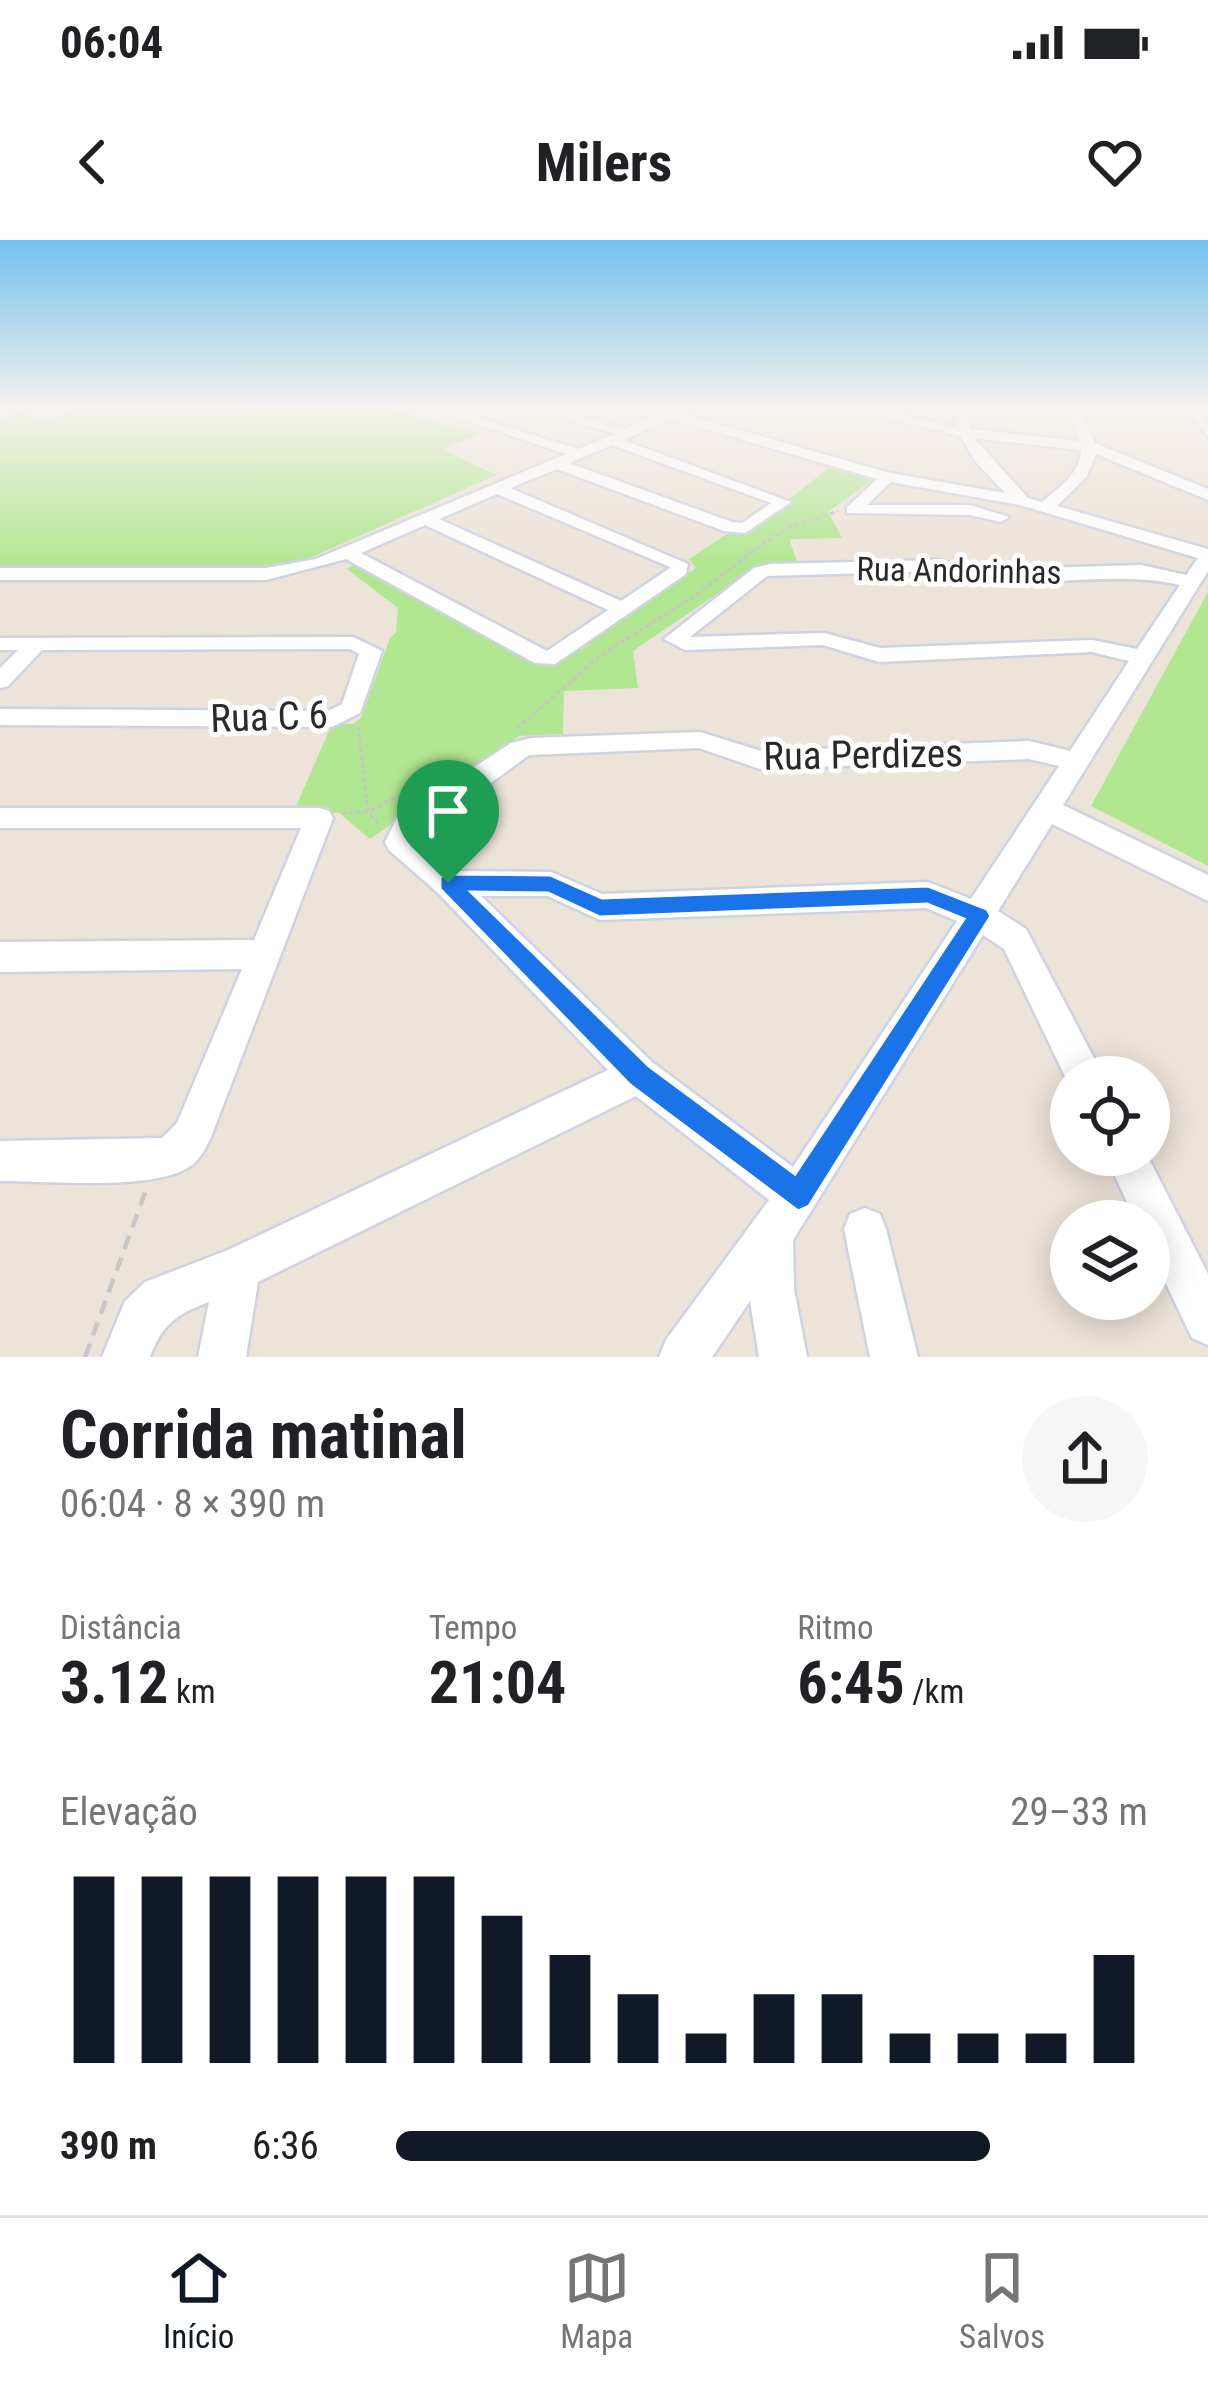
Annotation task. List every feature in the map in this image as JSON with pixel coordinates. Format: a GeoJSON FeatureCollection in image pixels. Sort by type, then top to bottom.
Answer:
{"type":"FeatureCollection","features":[{"type":"Feature","properties":{"kind":"street"},"geometry":{"type":"LineString","coordinates":[[0,574],[266,574],[349,553],[561,460]]}},
{"type":"Feature","properties":{"kind":"street"},"geometry":{"type":"LineString","coordinates":[[555,463],[730,527],[746,528],[783,499],[681,460]]}},
{"type":"Feature","properties":{"kind":"street"},"geometry":{"type":"LineString","coordinates":[[683,1357],[785,1212],[1208,556],[1022,501],[888,477],[828,460]]}},
{"type":"Feature","properties":{"kind":"street"},"geometry":{"type":"LineString","coordinates":[[986,460],[1022,501]]}},
{"type":"Feature","properties":{"kind":"street"},"geometry":{"type":"LineString","coordinates":[[1045,508],[1091,460]]}},
{"type":"Feature","properties":{"kind":"street"},"geometry":{"type":"LineString","coordinates":[[1125,460],[1208,495]]}},
{"type":"Feature","properties":{"kind":"street"},"geometry":{"type":"LineString","coordinates":[[851,508],[888,477]]}},
{"type":"Feature","properties":{"kind":"street"},"geometry":{"type":"LineString","coordinates":[[349,553],[543,658],[556,657],[679,570],[680,564],[498,489]]}},
{"type":"Feature","properties":{"kind":"street"},"geometry":{"type":"LineString","coordinates":[[851,508],[1074,516]]}},
{"type":"Feature","properties":{"kind":"street"},"geometry":{"type":"LineString","coordinates":[[428,520],[625,610]]}},
{"type":"Feature","properties":{"kind":"street","name":"Rua Andorinhas"},"geometry":{"type":"LineString","coordinates":[[1142,657],[1092,646],[879,655],[833,640],[685,644],[676,637],[760,572],[770,570],[938,565],[979,577],[1141,571],[1190,582]]}},
{"type":"Feature","properties":{"kind":"street"},"geometry":{"type":"LineString","coordinates":[[0,644],[36,644]]}},
{"type":"Feature","properties":{"kind":"street"},"geometry":{"type":"LineString","coordinates":[[0,680],[36,644]]}},
{"type":"Feature","properties":{"kind":"street","name":"Rua C 6"},"geometry":{"type":"LineString","coordinates":[[0,717],[332,719],[348,713],[371,651],[362,644],[36,644]]}},
{"type":"Feature","properties":{"kind":"street","name":"Rua Perdizes"},"geometry":{"type":"LineString","coordinates":[[399,842],[407,826],[531,746],[700,740],[760,760],[1029,750],[1076,761]]}},
{"type":"Feature","properties":{"kind":"street"},"geometry":{"type":"LineString","coordinates":[[1045,808],[1208,889]]}},
{"type":"Feature","properties":{"kind":"street"},"geometry":{"type":"LineString","coordinates":[[0,818],[319,818],[191,1137],[175,1153],[157,1160],[0,1161]]}},
{"type":"Feature","properties":{"kind":"street"},"geometry":{"type":"LineString","coordinates":[[399,842],[448,883],[639,1075],[785,1212]]}},
{"type":"Feature","properties":{"kind":"street"},"geometry":{"type":"LineString","coordinates":[[448,883],[550,884],[600,907],[928,895],[979,916],[1015,939],[1074,1056]]}},
{"type":"Feature","properties":{"kind":"street"},"geometry":{"type":"LineString","coordinates":[[0,957],[266,953]]}},
{"type":"Feature","properties":{"kind":"street"},"geometry":{"type":"LineString","coordinates":[[127,1357],[141,1317],[160,1298],[238,1268],[639,1075]]}},
{"type":"Feature","properties":{"kind":"street"},"geometry":{"type":"LineString","coordinates":[[1135,1176],[1208,1322]]}},
{"type":"Feature","properties":{"kind":"street"},"geometry":{"type":"LineString","coordinates":[[783,1357],[771,1289],[785,1212]]}},
{"type":"Feature","properties":{"kind":"street"},"geometry":{"type":"LineString","coordinates":[[865,1229],[894,1357]]}},
{"type":"Feature","properties":{"kind":"street"},"geometry":{"type":"LineString","coordinates":[[222,1357],[238,1268]]}},
{"type":"Feature","properties":{"kind":"path"},"geometry":{"type":"LineString","coordinates":[[512,733],[540,715],[599,656],[698,594],[750,549],[814,516],[851,508]]}},
{"type":"Feature","properties":{"kind":"path"},"geometry":{"type":"LineString","coordinates":[[348,713],[362,731],[368,812],[399,842]]}},
{"type":"Feature","properties":{"kind":"path"},"geometry":{"type":"LineString","coordinates":[[319,818],[368,812],[477,754]]}},
{"type":"Feature","properties":{"kind":"path"},"geometry":{"type":"LineString","coordinates":[[85,1357],[157,1160]]}},
{"type":"Feature","properties":{"kind":"green space"},"geometry":{"type":"Polygon","coordinates":[[[0,460],[466,460],[496,475],[292,566],[0,566],[0,460]]]}},
{"type":"Feature","properties":{"kind":"green space"},"geometry":{"type":"Polygon","coordinates":[[[831,466],[872,480],[828,512],[842,538],[789,539],[798,563],[761,564],[633,651],[638,688],[564,691],[563,734],[519,736],[370,839],[339,813],[294,811],[332,724],[353,724],[361,718],[390,638],[396,633],[398,608],[347,569],[354,565],[553,665],[696,568],[689,559],[730,532],[746,533],[831,466]]]}},
{"type":"Feature","properties":{"kind":"green space"},"geometry":{"type":"Polygon","coordinates":[[[1208,592],[1208,866],[1091,806],[1208,592]]]}},
{"type":"Feature","properties":{"kind":"route"},"geometry":{"type":"LineString","coordinates":[[448,883],[550,884],[600,907],[928,895],[979,916],[798,1196],[639,1075],[448,883]]}}]}
